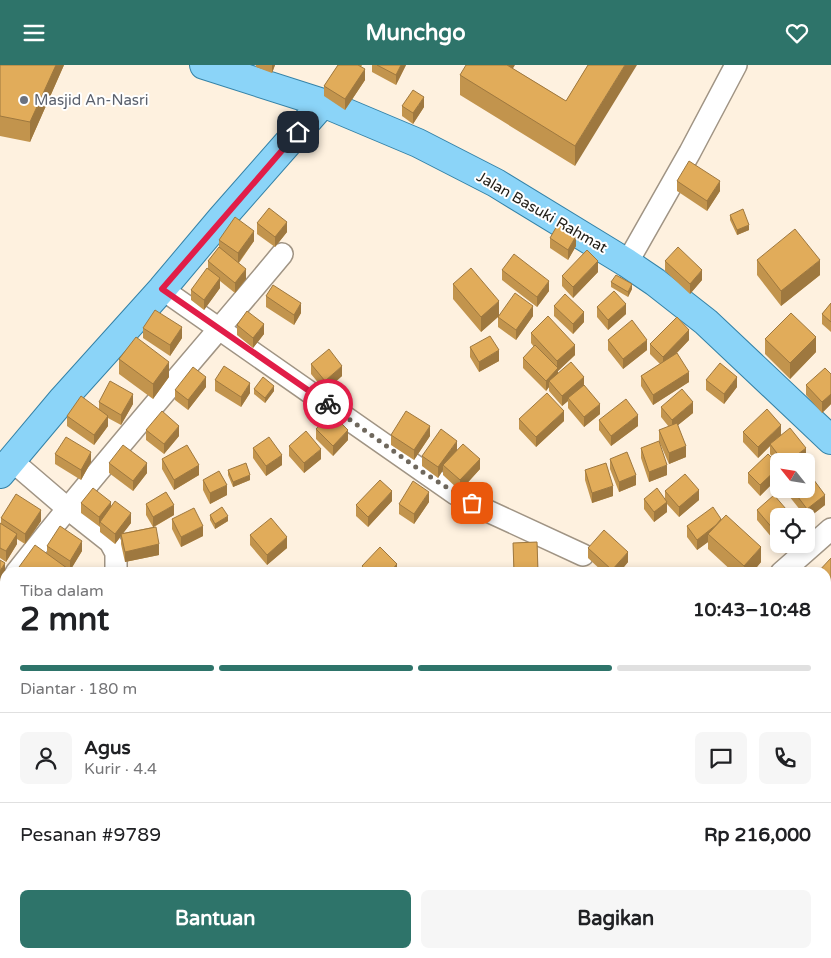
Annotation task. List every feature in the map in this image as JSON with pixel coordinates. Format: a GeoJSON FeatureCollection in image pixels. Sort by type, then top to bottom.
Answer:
{"type":"FeatureCollection","features":[{"type":"Feature","properties":{"kind":"main road","name":"Jalan Basuki Rahmat"},"geometry":{"type":"LineString","coordinates":[[204,65],[323,103],[418,143],[496,183],[627,263],[706,322],[831,440]]}},
{"type":"Feature","properties":{"kind":"main road"},"geometry":{"type":"LineString","coordinates":[[5,467],[323,103]]}},
{"type":"Feature","properties":{"kind":"street"},"geometry":{"type":"LineString","coordinates":[[627,263],[690,152],[736,65]]}},
{"type":"Feature","properties":{"kind":"street"},"geometry":{"type":"LineString","coordinates":[[21,567],[67,508],[282,254]]}},
{"type":"Feature","properties":{"kind":"street"},"geometry":{"type":"LineString","coordinates":[[162,289],[454,493],[583,555]]}},
{"type":"Feature","properties":{"kind":"street"},"geometry":{"type":"LineString","coordinates":[[5,467],[67,508],[112,545],[116,553],[116,567]]}},
{"type":"Feature","properties":{"kind":"street"},"geometry":{"type":"LineString","coordinates":[[788,567],[831,529]]}},
{"type":"Feature","properties":{"kind":"building","name":"Masjid An-Nasri"},"geometry":{"type":"Polygon","coordinates":[[[0,65],[56,65],[30,122],[0,116],[0,65]]]}},
{"type":"Feature","properties":{"kind":"building"},"geometry":{"type":"Polygon","coordinates":[[[338,65],[358,65],[365,69],[345,99],[324,86],[338,65]]]}},
{"type":"Feature","properties":{"kind":"building"},"geometry":{"type":"Polygon","coordinates":[[[377,65],[401,65],[396,75],[377,65]]]}},
{"type":"Feature","properties":{"kind":"building"},"geometry":{"type":"Polygon","coordinates":[[[466,65],[507,65],[566,101],[588,65],[625,65],[575,146],[460,75],[466,65]]]}},
{"type":"Feature","properties":{"kind":"building"},"geometry":{"type":"Polygon","coordinates":[[[413,90],[424,97],[413,113],[402,106],[413,90]]]}},
{"type":"Feature","properties":{"kind":"building"},"geometry":{"type":"Polygon","coordinates":[[[689,161],[720,181],[707,201],[677,181],[689,161]]]}},
{"type":"Feature","properties":{"kind":"building"},"geometry":{"type":"Polygon","coordinates":[[[269,208],[287,222],[275,237],[257,223],[269,208]]]}},
{"type":"Feature","properties":{"kind":"building"},"geometry":{"type":"Polygon","coordinates":[[[743,209],[749,225],[737,230],[730,215],[743,209]]]}},
{"type":"Feature","properties":{"kind":"building"},"geometry":{"type":"Polygon","coordinates":[[[235,217],[254,231],[238,253],[219,240],[235,217]]]}},
{"type":"Feature","properties":{"kind":"building"},"geometry":{"type":"Polygon","coordinates":[[[558,224],[576,236],[568,250],[550,238],[558,224]]]}},
{"type":"Feature","properties":{"kind":"building"},"geometry":{"type":"Polygon","coordinates":[[[795,229],[820,260],[781,291],[757,260],[795,229]]]}},
{"type":"Feature","properties":{"kind":"building"},"geometry":{"type":"Polygon","coordinates":[[[219,247],[246,269],[235,283],[208,261],[219,247]]]}},
{"type":"Feature","properties":{"kind":"building"},"geometry":{"type":"Polygon","coordinates":[[[678,247],[702,270],[690,284],[665,261],[678,247]]]}},
{"type":"Feature","properties":{"kind":"building"},"geometry":{"type":"Polygon","coordinates":[[[587,250],[598,261],[573,287],[562,276],[587,250]]]}},
{"type":"Feature","properties":{"kind":"building"},"geometry":{"type":"Polygon","coordinates":[[[514,254],[549,281],[537,297],[502,270],[514,254]]]}},
{"type":"Feature","properties":{"kind":"building"},"geometry":{"type":"Polygon","coordinates":[[[207,268],[220,278],[204,300],[191,290],[207,268]]]}},
{"type":"Feature","properties":{"kind":"building"},"geometry":{"type":"Polygon","coordinates":[[[471,268],[499,301],[481,317],[453,284],[471,268]]]}},
{"type":"Feature","properties":{"kind":"building"},"geometry":{"type":"Polygon","coordinates":[[[616,275],[632,284],[628,292],[611,282],[616,275]]]}},
{"type":"Feature","properties":{"kind":"building"},"geometry":{"type":"Polygon","coordinates":[[[273,285],[301,303],[294,315],[266,296],[273,285]]]}},
{"type":"Feature","properties":{"kind":"building"},"geometry":{"type":"Polygon","coordinates":[[[614,291],[626,304],[608,320],[597,307],[614,291]]]}},
{"type":"Feature","properties":{"kind":"building"},"geometry":{"type":"Polygon","coordinates":[[[515,293],[533,306],[516,330],[498,317],[515,293]]]}},
{"type":"Feature","properties":{"kind":"building"},"geometry":{"type":"Polygon","coordinates":[[[565,294],[584,312],[573,324],[554,306],[565,294]]]}},
{"type":"Feature","properties":{"kind":"building"},"geometry":{"type":"Polygon","coordinates":[[[831,303],[831,322],[822,314],[831,303]]]}},
{"type":"Feature","properties":{"kind":"building"},"geometry":{"type":"Polygon","coordinates":[[[155,310],[182,327],[170,345],[143,328],[155,310]]]}},
{"type":"Feature","properties":{"kind":"building"},"geometry":{"type":"Polygon","coordinates":[[[247,311],[264,324],[253,338],[237,325],[247,311]]]}},
{"type":"Feature","properties":{"kind":"building"},"geometry":{"type":"Polygon","coordinates":[[[791,313],[816,337],[790,363],[765,339],[791,313]]]}},
{"type":"Feature","properties":{"kind":"building"},"geometry":{"type":"Polygon","coordinates":[[[548,316],[575,345],[557,361],[531,333],[548,316]]]}},
{"type":"Feature","properties":{"kind":"building"},"geometry":{"type":"Polygon","coordinates":[[[677,317],[689,330],[663,357],[650,344],[677,317]]]}},
{"type":"Feature","properties":{"kind":"building"},"geometry":{"type":"Polygon","coordinates":[[[632,320],[647,340],[623,359],[608,340],[632,320]]]}},
{"type":"Feature","properties":{"kind":"building"},"geometry":{"type":"Polygon","coordinates":[[[490,336],[499,350],[479,362],[470,347],[490,336]]]}},
{"type":"Feature","properties":{"kind":"building"},"geometry":{"type":"Polygon","coordinates":[[[136,337],[169,362],[153,384],[119,359],[136,337]]]}},
{"type":"Feature","properties":{"kind":"building"},"geometry":{"type":"Polygon","coordinates":[[[535,345],[558,368],[546,381],[523,358],[535,345]]]}},
{"type":"Feature","properties":{"kind":"building"},"geometry":{"type":"Polygon","coordinates":[[[329,349],[342,366],[325,381],[311,364],[329,349]]]}},
{"type":"Feature","properties":{"kind":"building"},"geometry":{"type":"Polygon","coordinates":[[[677,353],[689,372],[653,395],[641,376],[677,353]]]}},
{"type":"Feature","properties":{"kind":"building"},"geometry":{"type":"Polygon","coordinates":[[[571,362],[584,377],[562,396],[549,381],[571,362]]]}},
{"type":"Feature","properties":{"kind":"building"},"geometry":{"type":"Polygon","coordinates":[[[720,363],[737,377],[724,394],[706,380],[720,363]]]}},
{"type":"Feature","properties":{"kind":"building"},"geometry":{"type":"Polygon","coordinates":[[[224,366],[250,383],[241,397],[215,380],[224,366]]]}},
{"type":"Feature","properties":{"kind":"building"},"geometry":{"type":"Polygon","coordinates":[[[193,367],[206,377],[188,400],[175,390],[193,367]]]}},
{"type":"Feature","properties":{"kind":"building"},"geometry":{"type":"Polygon","coordinates":[[[825,368],[831,374],[831,394],[822,402],[806,385],[825,368]]]}},
{"type":"Feature","properties":{"kind":"building"},"geometry":{"type":"Polygon","coordinates":[[[263,377],[274,386],[265,398],[254,389],[263,377]]]}},
{"type":"Feature","properties":{"kind":"building"},"geometry":{"type":"Polygon","coordinates":[[[110,381],[133,394],[121,415],[99,402],[110,381]]]}},
{"type":"Feature","properties":{"kind":"building"},"geometry":{"type":"Polygon","coordinates":[[[584,385],[600,404],[584,417],[568,398],[584,385]]]}},
{"type":"Feature","properties":{"kind":"building"},"geometry":{"type":"Polygon","coordinates":[[[682,389],[693,402],[672,420],[661,407],[682,389]]]}},
{"type":"Feature","properties":{"kind":"building"},"geometry":{"type":"Polygon","coordinates":[[[547,393],[564,411],[536,437],[519,419],[547,393]]]}},
{"type":"Feature","properties":{"kind":"building"},"geometry":{"type":"Polygon","coordinates":[[[81,396],[108,416],[94,435],[67,416],[81,396]]]}},
{"type":"Feature","properties":{"kind":"building"},"geometry":{"type":"Polygon","coordinates":[[[626,399],[638,415],[611,436],[599,420],[626,399]]]}},
{"type":"Feature","properties":{"kind":"building"},"geometry":{"type":"Polygon","coordinates":[[[767,409],[781,425],[758,447],[743,432],[767,409]]]}},
{"type":"Feature","properties":{"kind":"building"},"geometry":{"type":"Polygon","coordinates":[[[162,411],[179,426],[164,444],[146,430],[162,411]]]}},
{"type":"Feature","properties":{"kind":"building"},"geometry":{"type":"Polygon","coordinates":[[[406,411],[430,426],[414,450],[391,435],[406,411]]]}},
{"type":"Feature","properties":{"kind":"building"},"geometry":{"type":"Polygon","coordinates":[[[331,413],[348,430],[333,446],[316,429],[331,413]]]}},
{"type":"Feature","properties":{"kind":"building"},"geometry":{"type":"Polygon","coordinates":[[[677,423],[686,446],[669,453],[659,430],[677,423]]]}},
{"type":"Feature","properties":{"kind":"building"},"geometry":{"type":"Polygon","coordinates":[[[790,428],[806,448],[799,453],[777,453],[770,444],[790,428]]]}},
{"type":"Feature","properties":{"kind":"building"},"geometry":{"type":"Polygon","coordinates":[[[441,429],[457,441],[438,467],[422,456],[441,429]]]}},
{"type":"Feature","properties":{"kind":"building"},"geometry":{"type":"Polygon","coordinates":[[[306,431],[321,449],[304,463],[289,446],[306,431]]]}},
{"type":"Feature","properties":{"kind":"building"},"geometry":{"type":"Polygon","coordinates":[[[66,437],[91,452],[81,470],[55,454],[66,437]]]}},
{"type":"Feature","properties":{"kind":"building"},"geometry":{"type":"Polygon","coordinates":[[[269,437],[282,455],[266,466],[253,448],[269,437]]]}},
{"type":"Feature","properties":{"kind":"building"},"geometry":{"type":"Polygon","coordinates":[[[659,441],[667,465],[649,472],[641,448],[659,441]]]}},
{"type":"Feature","properties":{"kind":"building"},"geometry":{"type":"Polygon","coordinates":[[[463,444],[480,459],[460,480],[443,465],[463,444]]]}},
{"type":"Feature","properties":{"kind":"building"},"geometry":{"type":"Polygon","coordinates":[[[123,445],[147,463],[133,481],[109,463],[123,445]]]}},
{"type":"Feature","properties":{"kind":"building"},"geometry":{"type":"Polygon","coordinates":[[[187,445],[199,465],[174,480],[162,459],[187,445]]]}},
{"type":"Feature","properties":{"kind":"building"},"geometry":{"type":"Polygon","coordinates":[[[627,452],[636,475],[619,482],[610,459],[627,452]]]}},
{"type":"Feature","properties":{"kind":"building"},"geometry":{"type":"Polygon","coordinates":[[[768,454],[770,456],[770,476],[760,485],[748,473],[768,454]]]}},
{"type":"Feature","properties":{"kind":"building"},"geometry":{"type":"Polygon","coordinates":[[[246,463],[250,475],[233,482],[228,470],[246,463]]]}},
{"type":"Feature","properties":{"kind":"building"},"geometry":{"type":"Polygon","coordinates":[[[606,463],[613,486],[592,493],[585,470],[606,463]]]}},
{"type":"Feature","properties":{"kind":"building"},"geometry":{"type":"Polygon","coordinates":[[[219,471],[227,485],[210,493],[203,480],[219,471]]]}},
{"type":"Feature","properties":{"kind":"building"},"geometry":{"type":"Polygon","coordinates":[[[685,474],[699,490],[679,507],[665,491],[685,474]]]}},
{"type":"Feature","properties":{"kind":"building"},"geometry":{"type":"Polygon","coordinates":[[[380,480],[392,491],[368,517],[356,505],[380,480]]]}},
{"type":"Feature","properties":{"kind":"building"},"geometry":{"type":"Polygon","coordinates":[[[413,481],[429,492],[414,514],[399,504],[413,481]]]}},
{"type":"Feature","properties":{"kind":"building"},"geometry":{"type":"Polygon","coordinates":[[[815,481],[825,495],[806,508],[799,498],[815,498],[815,481]]]}},
{"type":"Feature","properties":{"kind":"building"},"geometry":{"type":"Polygon","coordinates":[[[93,488],[111,502],[99,517],[81,503],[93,488]]]}},
{"type":"Feature","properties":{"kind":"building"},"geometry":{"type":"Polygon","coordinates":[[[657,488],[667,502],[654,512],[644,499],[657,488]]]}},
{"type":"Feature","properties":{"kind":"building"},"geometry":{"type":"Polygon","coordinates":[[[166,492],[174,505],[153,517],[146,504],[166,492]]]}},
{"type":"Feature","properties":{"kind":"building"},"geometry":{"type":"Polygon","coordinates":[[[16,494],[41,510],[25,534],[1,518],[16,494]]]}},
{"type":"Feature","properties":{"kind":"building"},"geometry":{"type":"Polygon","coordinates":[[[771,498],[777,498],[785,508],[770,508],[770,525],[757,510],[771,498]]]}},
{"type":"Feature","properties":{"kind":"building"},"geometry":{"type":"Polygon","coordinates":[[[115,501],[131,513],[115,534],[100,522],[115,501]]]}},
{"type":"Feature","properties":{"kind":"building"},"geometry":{"type":"Polygon","coordinates":[[[222,507],[228,516],[215,524],[210,515],[222,507]]]}},
{"type":"Feature","properties":{"kind":"building"},"geometry":{"type":"Polygon","coordinates":[[[713,507],[721,519],[697,540],[687,526],[713,507]]]}},
{"type":"Feature","properties":{"kind":"building"},"geometry":{"type":"Polygon","coordinates":[[[194,508],[203,526],[181,537],[172,519],[194,508]]]}},
{"type":"Feature","properties":{"kind":"building"},"geometry":{"type":"Polygon","coordinates":[[[726,515],[761,547],[744,566],[708,534],[726,515]]]}},
{"type":"Feature","properties":{"kind":"building"},"geometry":{"type":"Polygon","coordinates":[[[271,518],[287,537],[267,555],[250,535],[271,518]]]}},
{"type":"Feature","properties":{"kind":"building"},"geometry":{"type":"Polygon","coordinates":[[[0,523],[17,534],[6,551],[0,548],[0,523]]]}},
{"type":"Feature","properties":{"kind":"building"},"geometry":{"type":"Polygon","coordinates":[[[60,526],[82,541],[70,561],[47,546],[60,526]]]}},
{"type":"Feature","properties":{"kind":"building"},"geometry":{"type":"Polygon","coordinates":[[[156,527],[159,544],[125,552],[121,534],[156,527]]]}},
{"type":"Feature","properties":{"kind":"building"},"geometry":{"type":"Polygon","coordinates":[[[604,530],[628,552],[615,567],[609,567],[588,548],[604,530]]]}},
{"type":"Feature","properties":{"kind":"building"},"geometry":{"type":"Polygon","coordinates":[[[537,542],[538,567],[514,567],[513,543],[537,542]]]}},
{"type":"Feature","properties":{"kind":"building"},"geometry":{"type":"Polygon","coordinates":[[[35,545],[65,567],[19,567],[35,545]]]}},
{"type":"Feature","properties":{"kind":"building"},"geometry":{"type":"Polygon","coordinates":[[[380,547],[397,564],[394,567],[362,566],[380,547]]]}},
{"type":"Feature","properties":{"kind":"building"},"geometry":{"type":"Polygon","coordinates":[[[831,558],[831,567],[823,567],[831,558]]]}},
{"type":"Feature","properties":{"kind":"building"},"geometry":{"type":"Polygon","coordinates":[[[0,560],[5,563],[2,567],[0,567],[0,560]]]}},
{"type":"Feature","properties":{"kind":"way so far"},"geometry":{"type":"LineString","coordinates":[[328,404],[424,473],[472,503]]}},
{"type":"Feature","properties":{"kind":"place","name":"Masjid An-Nasri"},"geometry":{"type":"Point","coordinates":[24,100]}},
{"type":"Feature","properties":{"kind":"route"},"geometry":{"type":"LineString","coordinates":[[298,132],[162,289],[328,404]]}}]}
